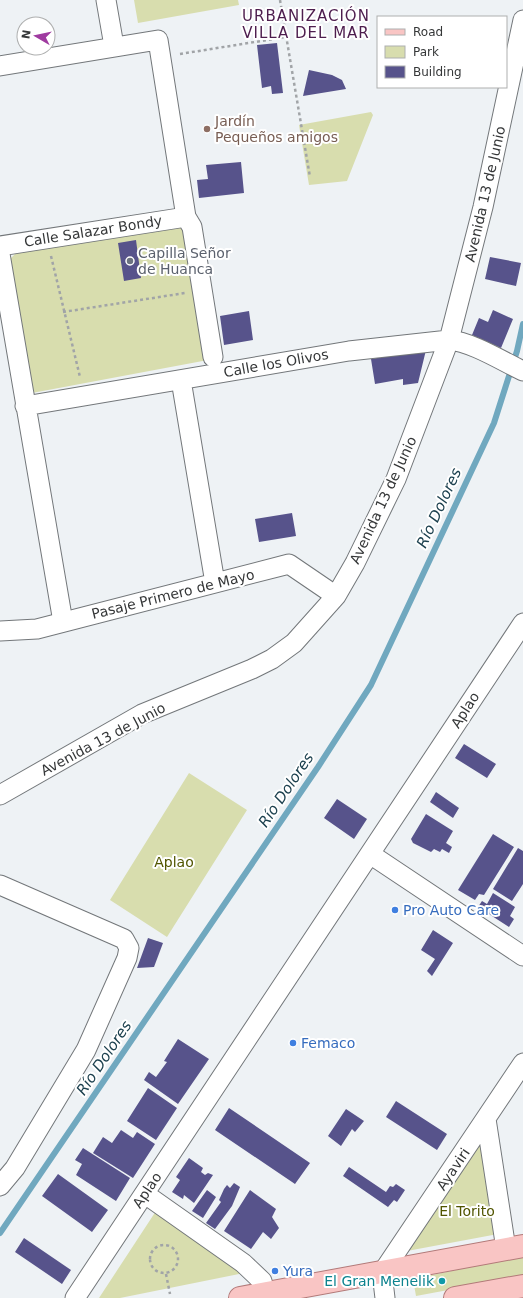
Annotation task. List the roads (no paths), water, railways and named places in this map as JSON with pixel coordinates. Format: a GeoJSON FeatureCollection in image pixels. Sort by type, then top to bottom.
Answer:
{"type":"FeatureCollection","features":[{"type":"Feature","properties":{"kind":"main road"},"geometry":{"type":"LineString","coordinates":[[240,1298],[382,1273],[514,1247]]}},
{"type":"Feature","properties":{"kind":"main road"},"geometry":{"type":"LineString","coordinates":[[455,1298],[523,1286]]}},
{"type":"Feature","properties":{"kind":"street"},"geometry":{"type":"LineString","coordinates":[[106,0],[114,46]]}},
{"type":"Feature","properties":{"kind":"street","name":"Avenida 13 de Junio"},"geometry":{"type":"LineString","coordinates":[[0,795],[142,714],[252,670],[272,660],[294,643],[336,596],[356,563],[396,479],[450,340],[483,207],[523,20]]}},
{"type":"Feature","properties":{"kind":"street"},"geometry":{"type":"LineString","coordinates":[[0,66],[114,46],[159,49],[186,218],[192,227],[213,357]]}},
{"type":"Feature","properties":{"kind":"street","name":"Calle Salazar Bondy"},"geometry":{"type":"LineString","coordinates":[[0,246],[186,218]]}},
{"type":"Feature","properties":{"kind":"street"},"geometry":{"type":"LineString","coordinates":[[0,254],[63,622]]}},
{"type":"Feature","properties":{"kind":"street","name":"Calle los Olivos"},"geometry":{"type":"LineString","coordinates":[[25,406],[349,351],[450,340],[468,345],[523,371]]}},
{"type":"Feature","properties":{"kind":"street"},"geometry":{"type":"LineString","coordinates":[[181,380],[215,583]]}},
{"type":"Feature","properties":{"kind":"street","name":"Pasaje Primero de Mayo"},"geometry":{"type":"LineString","coordinates":[[0,631],[37,629],[289,564],[336,596]]}},
{"type":"Feature","properties":{"kind":"street","name":"Aplao"},"geometry":{"type":"LineString","coordinates":[[73,1298],[145,1194],[523,623]]}},
{"type":"Feature","properties":{"kind":"street"},"geometry":{"type":"LineString","coordinates":[[370,854],[523,956]]}},
{"type":"Feature","properties":{"kind":"street"},"geometry":{"type":"LineString","coordinates":[[0,886],[124,939],[129,948],[127,958],[86,1050],[19,1161],[0,1186]]}},
{"type":"Feature","properties":{"kind":"street","name":"Ayaviri"},"geometry":{"type":"LineString","coordinates":[[382,1273],[523,1063]]}},
{"type":"Feature","properties":{"kind":"street"},"geometry":{"type":"LineString","coordinates":[[486,1119],[514,1247]]}},
{"type":"Feature","properties":{"kind":"street"},"geometry":{"type":"LineString","coordinates":[[145,1194],[243,1263],[262,1281],[265,1294]]}},
{"type":"Feature","properties":{"kind":"street"},"geometry":{"type":"LineString","coordinates":[[382,1273],[385,1298]]}},
{"type":"Feature","properties":{"kind":"waterway","name":"Río Dolores"},"geometry":{"type":"LineString","coordinates":[[0,1233],[318,767],[371,685],[494,423],[517,351],[523,324]]}},
{"type":"Feature","properties":{"kind":"place","name":"Jardín Pequeños amigos"},"geometry":{"type":"Point","coordinates":[207,129]}},
{"type":"Feature","properties":{"kind":"place","name":"Capilla Señor de Huanca"},"geometry":{"type":"Point","coordinates":[130,261]}},
{"type":"Feature","properties":{"kind":"place","name":"Pro Auto Care"},"geometry":{"type":"Point","coordinates":[395,910]}},
{"type":"Feature","properties":{"kind":"place","name":"Femaco"},"geometry":{"type":"Point","coordinates":[293,1043]}},
{"type":"Feature","properties":{"kind":"place","name":"Yura"},"geometry":{"type":"Point","coordinates":[275,1271]}},
{"type":"Feature","properties":{"kind":"place","name":"El Gran Menelik"},"geometry":{"type":"Point","coordinates":[442,1281]}},
{"type":"Feature","properties":{"kind":"district","name":"URBANIZACIÓN VILLA DEL MAR"},"geometry":{"type":"Point","coordinates":[306,24]}},
{"type":"Feature","properties":{"kind":"park label","name":"El Torito"},"geometry":{"type":"Point","coordinates":[467,1211]}}]}
